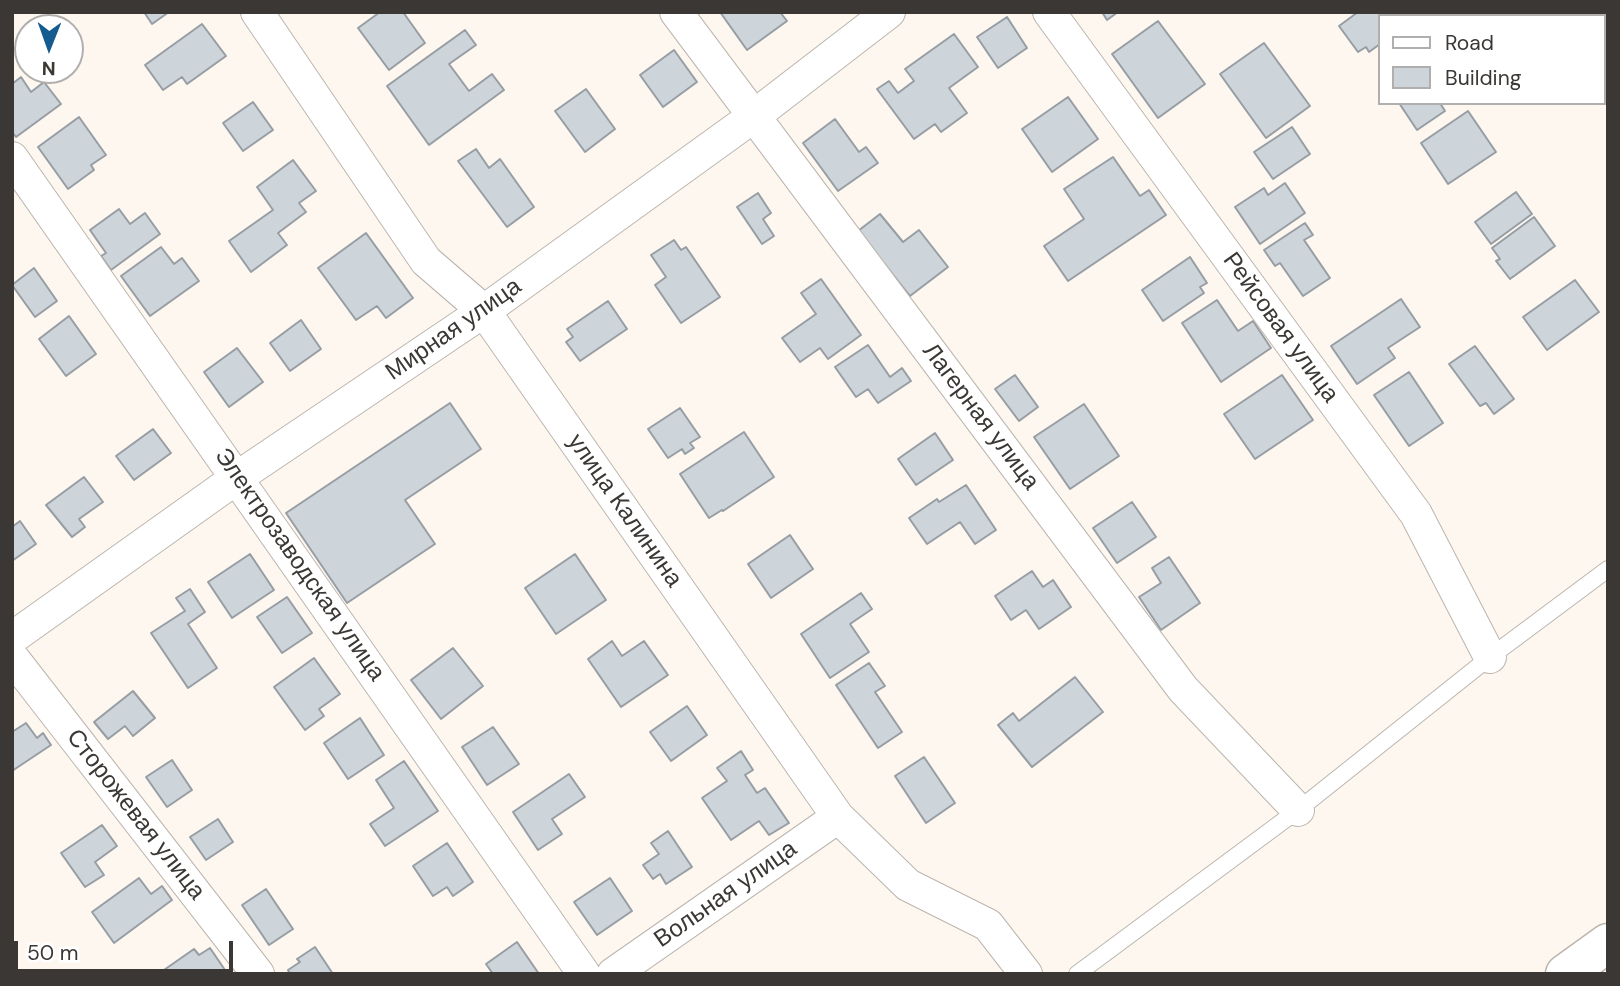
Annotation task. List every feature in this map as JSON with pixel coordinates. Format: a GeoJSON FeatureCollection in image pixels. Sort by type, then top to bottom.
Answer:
{"type":"FeatureCollection","features":[{"type":"Feature","properties":{"kind":"street","name":"улица Калинина"},"geometry":{"type":"LineString","coordinates":[[257,12],[426,261],[484,311],[838,817],[908,885],[988,925],[1026,974]]}},
{"type":"Feature","properties":{"kind":"street","name":"Лагерная улица"},"geometry":{"type":"LineString","coordinates":[[677,12],[1183,690],[1298,810]]}},
{"type":"Feature","properties":{"kind":"street","name":"Мирная улица"},"geometry":{"type":"LineString","coordinates":[[12,638],[238,477],[484,311],[754,116],[889,12]]}},
{"type":"Feature","properties":{"kind":"street","name":"Рейсовая улица"},"geometry":{"type":"LineString","coordinates":[[1049,12],[1416,514],[1490,657]]}},
{"type":"Feature","properties":{"kind":"street","name":"Электрозаводская улица"},"geometry":{"type":"LineString","coordinates":[[12,158],[584,974]]}},
{"type":"Feature","properties":{"kind":"street","name":"Сторожевая улица"},"geometry":{"type":"LineString","coordinates":[[12,657],[258,974]]}},
{"type":"Feature","properties":{"kind":"street","name":"Вольная улица"},"geometry":{"type":"LineString","coordinates":[[613,974],[838,817]]}},
{"type":"Feature","properties":{"kind":"street"},"geometry":{"type":"LineString","coordinates":[[1566,974],[1608,943]]}},
{"type":"Feature","properties":{"kind":"lane"},"geometry":{"type":"LineString","coordinates":[[1077,974],[1298,810],[1490,657],[1608,569]]}},
{"type":"Feature","properties":{"kind":"building"},"geometry":{"type":"Polygon","coordinates":[[[144,12],[169,12],[152,24],[144,12]]]}},
{"type":"Feature","properties":{"kind":"building"},"geometry":{"type":"Polygon","coordinates":[[[380,12],[403,12],[425,43],[389,70],[358,28],[380,12]]]}},
{"type":"Feature","properties":{"kind":"building"},"geometry":{"type":"Polygon","coordinates":[[[720,12],[780,12],[787,21],[747,50],[720,12]]]}},
{"type":"Feature","properties":{"kind":"building"},"geometry":{"type":"Polygon","coordinates":[[[1102,12],[1118,12],[1107,20],[1102,12]]]}},
{"type":"Feature","properties":{"kind":"building"},"geometry":{"type":"Polygon","coordinates":[[[1358,12],[1400,14],[1378,14],[1378,45],[1369,52],[1366,47],[1358,52],[1339,26],[1358,12]]]}},
{"type":"Feature","properties":{"kind":"building"},"geometry":{"type":"Polygon","coordinates":[[[1007,17],[1027,48],[998,68],[977,37],[1007,17]]]}},
{"type":"Feature","properties":{"kind":"building"},"geometry":{"type":"Polygon","coordinates":[[[1158,21],[1205,84],[1158,118],[1112,54],[1158,21]]]}},
{"type":"Feature","properties":{"kind":"building"},"geometry":{"type":"Polygon","coordinates":[[[202,24],[226,56],[187,84],[182,77],[163,90],[145,65],[202,24]]]}},
{"type":"Feature","properties":{"kind":"building"},"geometry":{"type":"Polygon","coordinates":[[[465,30],[476,45],[449,64],[469,91],[492,74],[504,90],[429,145],[387,86],[465,30]]]}},
{"type":"Feature","properties":{"kind":"building"},"geometry":{"type":"Polygon","coordinates":[[[954,34],[978,67],[949,88],[967,113],[941,132],[935,124],[914,139],[877,89],[889,81],[898,93],[914,81],[905,69],[954,34]]]}},
{"type":"Feature","properties":{"kind":"building"},"geometry":{"type":"Polygon","coordinates":[[[1264,43],[1310,106],[1266,138],[1220,74],[1264,43]]]}},
{"type":"Feature","properties":{"kind":"building"},"geometry":{"type":"Polygon","coordinates":[[[674,50],[697,82],[663,107],[640,75],[674,50]]]}},
{"type":"Feature","properties":{"kind":"building"},"geometry":{"type":"Polygon","coordinates":[[[12,84],[26,84],[31,92],[46,84],[61,104],[16,137],[12,132],[12,84]]]}},
{"type":"Feature","properties":{"kind":"building"},"geometry":{"type":"Polygon","coordinates":[[[586,89],[615,129],[585,152],[555,111],[586,89]]]}},
{"type":"Feature","properties":{"kind":"building"},"geometry":{"type":"Polygon","coordinates":[[[1068,97],[1098,139],[1052,172],[1022,129],[1068,97]]]}},
{"type":"Feature","properties":{"kind":"building"},"geometry":{"type":"Polygon","coordinates":[[[253,102],[273,130],[243,151],[223,123],[253,102]]]}},
{"type":"Feature","properties":{"kind":"building"},"geometry":{"type":"Polygon","coordinates":[[[1400,105],[1441,105],[1445,111],[1417,130],[1400,105]]]}},
{"type":"Feature","properties":{"kind":"building"},"geometry":{"type":"Polygon","coordinates":[[[1468,111],[1496,152],[1448,184],[1421,143],[1468,111]]]}},
{"type":"Feature","properties":{"kind":"building"},"geometry":{"type":"Polygon","coordinates":[[[79,117],[106,155],[91,165],[94,170],[68,189],[38,147],[79,117]]]}},
{"type":"Feature","properties":{"kind":"building"},"geometry":{"type":"Polygon","coordinates":[[[835,119],[859,152],[866,147],[878,163],[838,191],[803,143],[835,119]]]}},
{"type":"Feature","properties":{"kind":"building"},"geometry":{"type":"Polygon","coordinates":[[[1292,127],[1310,154],[1273,179],[1254,152],[1292,127]]]}},
{"type":"Feature","properties":{"kind":"building"},"geometry":{"type":"Polygon","coordinates":[[[476,149],[489,168],[500,159],[534,207],[507,227],[458,161],[476,149]]]}},
{"type":"Feature","properties":{"kind":"building"},"geometry":{"type":"Polygon","coordinates":[[[1113,157],[1140,196],[1149,190],[1166,215],[1068,281],[1044,246],[1084,219],[1064,189],[1113,157]]]}},
{"type":"Feature","properties":{"kind":"building"},"geometry":{"type":"Polygon","coordinates":[[[293,160],[316,191],[299,203],[306,212],[278,233],[287,245],[251,272],[229,241],[273,210],[257,187],[293,160]]]}},
{"type":"Feature","properties":{"kind":"building"},"geometry":{"type":"Polygon","coordinates":[[[1285,183],[1305,213],[1260,244],[1235,207],[1264,188],[1268,195],[1285,183]]]}},
{"type":"Feature","properties":{"kind":"building"},"geometry":{"type":"Polygon","coordinates":[[[1516,192],[1532,214],[1491,244],[1475,222],[1516,192]]]}},
{"type":"Feature","properties":{"kind":"building"},"geometry":{"type":"Polygon","coordinates":[[[758,193],[771,213],[763,219],[774,236],[762,244],[737,207],[758,193]]]}},
{"type":"Feature","properties":{"kind":"building"},"geometry":{"type":"Polygon","coordinates":[[[119,209],[130,224],[145,213],[160,234],[111,270],[101,256],[106,253],[90,230],[119,209]]]}},
{"type":"Feature","properties":{"kind":"building"},"geometry":{"type":"Polygon","coordinates":[[[880,214],[903,242],[919,230],[948,267],[910,296],[858,231],[880,214]]]}},
{"type":"Feature","properties":{"kind":"building"},"geometry":{"type":"Polygon","coordinates":[[[1534,217],[1555,246],[1510,279],[1496,261],[1500,259],[1492,248],[1534,217]]]}},
{"type":"Feature","properties":{"kind":"building"},"geometry":{"type":"Polygon","coordinates":[[[1305,223],[1313,235],[1304,240],[1330,278],[1303,296],[1280,263],[1275,266],[1264,250],[1305,223]]]}},
{"type":"Feature","properties":{"kind":"building"},"geometry":{"type":"Polygon","coordinates":[[[366,233],[413,298],[386,318],[377,306],[356,320],[318,268],[366,233]]]}},
{"type":"Feature","properties":{"kind":"building"},"geometry":{"type":"Polygon","coordinates":[[[674,240],[681,250],[686,247],[720,297],[681,323],[655,285],[666,277],[651,255],[674,240]]]}},
{"type":"Feature","properties":{"kind":"building"},"geometry":{"type":"Polygon","coordinates":[[[161,247],[174,264],[182,258],[199,281],[150,316],[121,276],[161,247]]]}},
{"type":"Feature","properties":{"kind":"building"},"geometry":{"type":"Polygon","coordinates":[[[1190,257],[1207,283],[1200,287],[1204,293],[1163,321],[1142,290],[1190,257]]]}},
{"type":"Feature","properties":{"kind":"building"},"geometry":{"type":"Polygon","coordinates":[[[34,268],[57,301],[35,317],[12,285],[34,268]]]}},
{"type":"Feature","properties":{"kind":"building"},"geometry":{"type":"Polygon","coordinates":[[[821,279],[861,335],[828,359],[820,348],[800,362],[782,338],[816,314],[801,293],[821,279]]]}},
{"type":"Feature","properties":{"kind":"building"},"geometry":{"type":"Polygon","coordinates":[[[1575,280],[1599,312],[1547,350],[1523,317],[1575,280]]]}},
{"type":"Feature","properties":{"kind":"building"},"geometry":{"type":"Polygon","coordinates":[[[1401,299],[1420,327],[1388,348],[1395,358],[1357,384],[1331,346],[1401,299]]]}},
{"type":"Feature","properties":{"kind":"building"},"geometry":{"type":"Polygon","coordinates":[[[1217,300],[1238,331],[1253,321],[1271,348],[1221,382],[1182,323],[1217,300]]]}},
{"type":"Feature","properties":{"kind":"building"},"geometry":{"type":"Polygon","coordinates":[[[608,301],[627,329],[580,361],[566,342],[573,337],[567,329],[608,301]]]}},
{"type":"Feature","properties":{"kind":"building"},"geometry":{"type":"Polygon","coordinates":[[[69,316],[96,354],[66,376],[39,339],[69,316]]]}},
{"type":"Feature","properties":{"kind":"building"},"geometry":{"type":"Polygon","coordinates":[[[301,320],[321,349],[290,371],[270,343],[301,320]]]}},
{"type":"Feature","properties":{"kind":"building"},"geometry":{"type":"Polygon","coordinates":[[[868,345],[890,377],[902,368],[911,381],[878,403],[868,389],[856,397],[835,367],[868,345]]]}},
{"type":"Feature","properties":{"kind":"building"},"geometry":{"type":"Polygon","coordinates":[[[1475,346],[1514,399],[1494,414],[1486,403],[1480,406],[1449,364],[1475,346]]]}},
{"type":"Feature","properties":{"kind":"building"},"geometry":{"type":"Polygon","coordinates":[[[237,348],[263,382],[229,407],[204,372],[237,348]]]}},
{"type":"Feature","properties":{"kind":"building"},"geometry":{"type":"Polygon","coordinates":[[[1409,372],[1443,423],[1409,446],[1374,395],[1409,372]]]}},
{"type":"Feature","properties":{"kind":"building"},"geometry":{"type":"Polygon","coordinates":[[[1015,375],[1038,407],[1019,421],[995,389],[1015,375]]]}},
{"type":"Feature","properties":{"kind":"building"},"geometry":{"type":"Polygon","coordinates":[[[1282,375],[1313,420],[1255,459],[1224,414],[1282,375]]]}},
{"type":"Feature","properties":{"kind":"building"},"geometry":{"type":"Polygon","coordinates":[[[450,403],[481,449],[405,500],[435,544],[347,603],[286,513],[450,403]]]}},
{"type":"Feature","properties":{"kind":"building"},"geometry":{"type":"Polygon","coordinates":[[[1084,404],[1119,456],[1070,489],[1034,437],[1084,404]]]}},
{"type":"Feature","properties":{"kind":"building"},"geometry":{"type":"Polygon","coordinates":[[[680,408],[700,437],[690,443],[694,448],[685,454],[682,449],[668,458],[648,429],[680,408]]]}},
{"type":"Feature","properties":{"kind":"building"},"geometry":{"type":"Polygon","coordinates":[[[153,429],[171,453],[134,480],[116,456],[153,429]]]}},
{"type":"Feature","properties":{"kind":"building"},"geometry":{"type":"Polygon","coordinates":[[[744,432],[774,477],[709,518],[680,474],[744,432]]]}},
{"type":"Feature","properties":{"kind":"building"},"geometry":{"type":"Polygon","coordinates":[[[935,433],[953,460],[916,485],[898,459],[935,433]]]}},
{"type":"Feature","properties":{"kind":"building"},"geometry":{"type":"Polygon","coordinates":[[[84,477],[103,502],[79,519],[85,527],[72,537],[46,505],[84,477]]]}},
{"type":"Feature","properties":{"kind":"building"},"geometry":{"type":"Polygon","coordinates":[[[966,485],[996,530],[975,544],[960,522],[927,544],[909,518],[937,499],[939,502],[966,485]]]}},
{"type":"Feature","properties":{"kind":"building"},"geometry":{"type":"Polygon","coordinates":[[[1132,502],[1156,537],[1117,563],[1093,528],[1132,502]]]}},
{"type":"Feature","properties":{"kind":"building"},"geometry":{"type":"Polygon","coordinates":[[[20,521],[36,544],[12,561],[12,527],[20,521]]]}},
{"type":"Feature","properties":{"kind":"building"},"geometry":{"type":"Polygon","coordinates":[[[790,535],[813,569],[771,598],[748,564],[790,535]]]}},
{"type":"Feature","properties":{"kind":"building"},"geometry":{"type":"Polygon","coordinates":[[[250,554],[274,590],[232,618],[208,582],[250,554]]]}},
{"type":"Feature","properties":{"kind":"building"},"geometry":{"type":"Polygon","coordinates":[[[575,554],[606,600],[556,634],[525,588],[575,554]]]}},
{"type":"Feature","properties":{"kind":"building"},"geometry":{"type":"Polygon","coordinates":[[[1169,557],[1200,603],[1161,630],[1139,597],[1161,583],[1152,568],[1169,557]]]}},
{"type":"Feature","properties":{"kind":"building"},"geometry":{"type":"Polygon","coordinates":[[[1032,571],[1043,587],[1053,580],[1071,607],[1039,629],[1026,610],[1011,620],[995,596],[1032,571]]]}},
{"type":"Feature","properties":{"kind":"building"},"geometry":{"type":"Polygon","coordinates":[[[190,589],[205,612],[188,624],[217,668],[188,688],[151,633],[185,611],[176,598],[190,589]]]}},
{"type":"Feature","properties":{"kind":"building"},"geometry":{"type":"Polygon","coordinates":[[[861,593],[872,609],[850,624],[869,652],[830,678],[801,634],[861,593]]]}},
{"type":"Feature","properties":{"kind":"building"},"geometry":{"type":"Polygon","coordinates":[[[287,597],[312,633],[282,653],[257,617],[287,597]]]}},
{"type":"Feature","properties":{"kind":"building"},"geometry":{"type":"Polygon","coordinates":[[[612,641],[622,656],[644,641],[668,675],[621,707],[588,659],[612,641]]]}},
{"type":"Feature","properties":{"kind":"building"},"geometry":{"type":"Polygon","coordinates":[[[453,648],[483,686],[441,719],[411,680],[453,648]]]}},
{"type":"Feature","properties":{"kind":"building"},"geometry":{"type":"Polygon","coordinates":[[[314,658],[340,694],[319,709],[324,716],[305,730],[274,687],[314,658]]]}},
{"type":"Feature","properties":{"kind":"building"},"geometry":{"type":"Polygon","coordinates":[[[869,663],[885,686],[875,692],[902,732],[878,748],[836,685],[869,663]]]}},
{"type":"Feature","properties":{"kind":"building"},"geometry":{"type":"Polygon","coordinates":[[[1075,677],[1103,712],[1032,767],[998,725],[1013,713],[1019,721],[1075,677]]]}},
{"type":"Feature","properties":{"kind":"building"},"geometry":{"type":"Polygon","coordinates":[[[133,691],[155,718],[133,736],[125,726],[108,739],[94,722],[133,691]]]}},
{"type":"Feature","properties":{"kind":"building"},"geometry":{"type":"Polygon","coordinates":[[[687,706],[707,735],[671,761],[650,732],[687,706]]]}},
{"type":"Feature","properties":{"kind":"building"},"geometry":{"type":"Polygon","coordinates":[[[360,718],[384,755],[348,779],[324,743],[360,718]]]}},
{"type":"Feature","properties":{"kind":"building"},"geometry":{"type":"Polygon","coordinates":[[[26,723],[37,738],[43,733],[51,745],[12,771],[12,732],[26,723]]]}},
{"type":"Feature","properties":{"kind":"building"},"geometry":{"type":"Polygon","coordinates":[[[493,727],[519,764],[487,785],[462,747],[493,727]]]}},
{"type":"Feature","properties":{"kind":"building"},"geometry":{"type":"Polygon","coordinates":[[[741,751],[753,770],[745,775],[757,793],[765,788],[789,823],[769,835],[759,821],[731,840],[702,798],[727,781],[717,768],[741,751]]]}},
{"type":"Feature","properties":{"kind":"building"},"geometry":{"type":"Polygon","coordinates":[[[924,757],[955,803],[926,823],[895,776],[924,757]]]}},
{"type":"Feature","properties":{"kind":"building"},"geometry":{"type":"Polygon","coordinates":[[[172,760],[192,790],[167,807],[146,777],[172,760]]]}},
{"type":"Feature","properties":{"kind":"building"},"geometry":{"type":"Polygon","coordinates":[[[404,761],[438,811],[385,846],[370,824],[394,808],[376,780],[404,761]]]}},
{"type":"Feature","properties":{"kind":"building"},"geometry":{"type":"Polygon","coordinates":[[[569,774],[585,797],[552,819],[562,834],[538,850],[513,812],[569,774]]]}},
{"type":"Feature","properties":{"kind":"building"},"geometry":{"type":"Polygon","coordinates":[[[218,819],[233,842],[206,860],[190,837],[218,819]]]}},
{"type":"Feature","properties":{"kind":"building"},"geometry":{"type":"Polygon","coordinates":[[[102,825],[117,846],[95,862],[104,875],[85,887],[61,853],[102,825]]]}},
{"type":"Feature","properties":{"kind":"building"},"geometry":{"type":"Polygon","coordinates":[[[668,831],[692,867],[666,884],[660,874],[653,879],[643,865],[659,854],[651,843],[668,831]]]}},
{"type":"Feature","properties":{"kind":"building"},"geometry":{"type":"Polygon","coordinates":[[[447,843],[473,882],[453,896],[447,887],[433,896],[413,866],[447,843]]]}},
{"type":"Feature","properties":{"kind":"building"},"geometry":{"type":"Polygon","coordinates":[[[139,878],[151,894],[162,886],[172,900],[114,943],[92,912],[139,878]]]}},
{"type":"Feature","properties":{"kind":"building"},"geometry":{"type":"Polygon","coordinates":[[[610,878],[632,911],[597,935],[574,902],[610,878]]]}},
{"type":"Feature","properties":{"kind":"building"},"geometry":{"type":"Polygon","coordinates":[[[266,889],[293,929],[269,945],[242,905],[266,889]]]}},
{"type":"Feature","properties":{"kind":"building"},"geometry":{"type":"Polygon","coordinates":[[[517,942],[539,974],[493,974],[486,964],[517,942]]]}},
{"type":"Feature","properties":{"kind":"building"},"geometry":{"type":"Polygon","coordinates":[[[315,947],[333,974],[290,974],[288,970],[300,962],[297,959],[315,947]]]}},
{"type":"Feature","properties":{"kind":"building"},"geometry":{"type":"Polygon","coordinates":[[[210,948],[225,970],[220,974],[161,972],[194,949],[199,955],[210,948]]]}}]}
